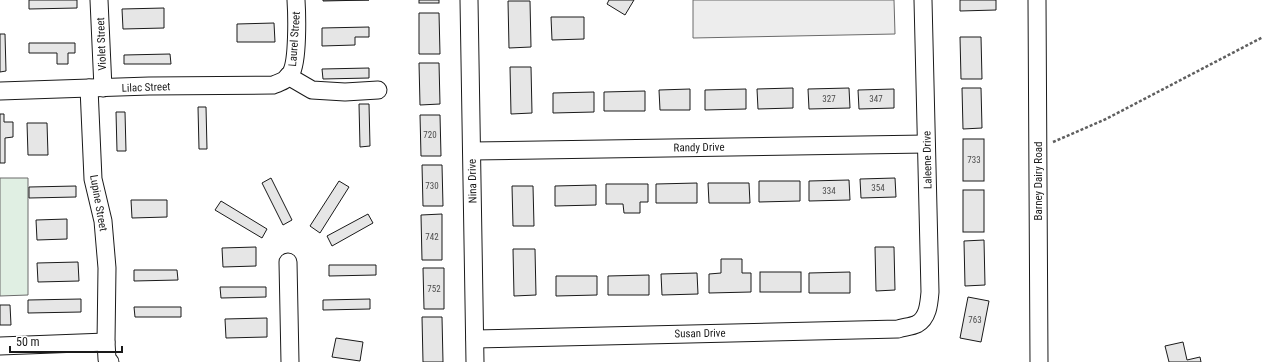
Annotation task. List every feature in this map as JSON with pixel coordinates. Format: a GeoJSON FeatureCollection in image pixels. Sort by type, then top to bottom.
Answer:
{"type":"FeatureCollection","features":[{"type":"Feature","properties":{"kind":"street","name":"Violet Street"},"geometry":{"type":"LineString","coordinates":[[96,88],[99,0]]}},
{"type":"Feature","properties":{"kind":"street","name":"Laurel Street"},"geometry":{"type":"LineString","coordinates":[[288,76],[292,72],[295,59],[297,28],[296,0]]}},
{"type":"Feature","properties":{"kind":"street","name":"Nina Drive"},"geometry":{"type":"LineString","coordinates":[[469,0],[475,362]]}},
{"type":"Feature","properties":{"kind":"street","name":"Laleene Drive"},"geometry":{"type":"LineString","coordinates":[[923,0],[930,292],[928,309],[923,319]]}},
{"type":"Feature","properties":{"kind":"street","name":"Barney Dairy Road"},"geometry":{"type":"LineString","coordinates":[[1037,0],[1039,362]]}},
{"type":"Feature","properties":{"kind":"street","name":"Lilac Street"},"geometry":{"type":"LineString","coordinates":[[0,91],[149,86],[274,85],[284,81],[288,76]]}},
{"type":"Feature","properties":{"kind":"street"},"geometry":{"type":"LineString","coordinates":[[288,76],[312,90],[345,92],[378,90]]}},
{"type":"Feature","properties":{"kind":"street","name":"Lupine Street"},"geometry":{"type":"LineString","coordinates":[[96,88],[93,179],[103,221],[107,268],[106,342],[107,359],[110,362]]}},
{"type":"Feature","properties":{"kind":"street","name":"Randy Drive"},"geometry":{"type":"LineString","coordinates":[[472,151],[926,144]]}},
{"type":"Feature","properties":{"kind":"street"},"geometry":{"type":"LineString","coordinates":[[288,262],[290,362]]}},
{"type":"Feature","properties":{"kind":"street","name":"Susan Drive"},"geometry":{"type":"LineString","coordinates":[[475,339],[898,328],[916,324],[923,319]]}},
{"type":"Feature","properties":{"kind":"street"},"geometry":{"type":"LineString","coordinates":[[0,346],[106,342]]}},
{"type":"Feature","properties":{"kind":"path"},"geometry":{"type":"LineString","coordinates":[[1038,148],[1106,119],[1263,37]]}},
{"type":"Feature","properties":{"kind":"green space"},"geometry":{"type":"Polygon","coordinates":[[[0,178],[28,178],[28,295],[0,296],[0,178]]]}},
{"type":"Feature","properties":{"kind":"shaded area"},"geometry":{"type":"Polygon","coordinates":[[[693,0],[894,0],[895,34],[693,38],[693,0]]]}},
{"type":"Feature","properties":{"kind":"building"},"geometry":{"type":"Polygon","coordinates":[[[29,0],[77,0],[77,8],[29,9],[29,0]]]}},
{"type":"Feature","properties":{"kind":"building"},"geometry":{"type":"Polygon","coordinates":[[[323,0],[369,0],[323,1],[323,0]]]}},
{"type":"Feature","properties":{"kind":"building"},"geometry":{"type":"Polygon","coordinates":[[[419,0],[439,0],[439,3],[419,3],[419,0]]]}},
{"type":"Feature","properties":{"kind":"building"},"geometry":{"type":"Polygon","coordinates":[[[609,0],[634,0],[625,15],[607,4],[609,0]]]}},
{"type":"Feature","properties":{"kind":"building"},"geometry":{"type":"Polygon","coordinates":[[[960,0],[996,0],[996,10],[960,11],[960,0]]]}},
{"type":"Feature","properties":{"kind":"building"},"geometry":{"type":"Polygon","coordinates":[[[508,1],[530,1],[531,47],[509,48],[508,1]]]}},
{"type":"Feature","properties":{"kind":"building"},"geometry":{"type":"Polygon","coordinates":[[[164,8],[164,28],[123,29],[122,9],[164,8]]]}},
{"type":"Feature","properties":{"kind":"building"},"geometry":{"type":"Polygon","coordinates":[[[419,13],[439,13],[440,54],[419,54],[419,13]]]}},
{"type":"Feature","properties":{"kind":"building"},"geometry":{"type":"Polygon","coordinates":[[[551,17],[584,17],[584,39],[552,40],[551,17]]]}},
{"type":"Feature","properties":{"kind":"building"},"geometry":{"type":"Polygon","coordinates":[[[274,23],[275,42],[237,42],[237,24],[274,23]]]}},
{"type":"Feature","properties":{"kind":"building"},"geometry":{"type":"Polygon","coordinates":[[[369,27],[369,37],[355,37],[355,45],[322,46],[322,28],[369,27]]]}},
{"type":"Feature","properties":{"kind":"building"},"geometry":{"type":"Polygon","coordinates":[[[0,34],[5,34],[6,71],[0,72],[0,34]]]}},
{"type":"Feature","properties":{"kind":"building"},"geometry":{"type":"Polygon","coordinates":[[[960,37],[981,37],[982,79],[961,79],[960,37]]]}},
{"type":"Feature","properties":{"kind":"building"},"geometry":{"type":"Polygon","coordinates":[[[29,43],[75,43],[75,53],[68,53],[68,64],[57,64],[57,53],[29,53],[29,43]]]}},
{"type":"Feature","properties":{"kind":"building"},"geometry":{"type":"Polygon","coordinates":[[[170,54],[171,64],[124,64],[124,55],[170,54]]]}},
{"type":"Feature","properties":{"kind":"building"},"geometry":{"type":"Polygon","coordinates":[[[419,63],[439,63],[440,104],[420,105],[419,63]]]}},
{"type":"Feature","properties":{"kind":"building"},"geometry":{"type":"Polygon","coordinates":[[[510,67],[531,67],[532,113],[511,114],[510,67]]]}},
{"type":"Feature","properties":{"kind":"building"},"geometry":{"type":"Polygon","coordinates":[[[369,68],[369,78],[323,79],[322,69],[369,68]]]}},
{"type":"Feature","properties":{"kind":"building"},"geometry":{"type":"Polygon","coordinates":[[[793,88],[793,108],[758,109],[757,89],[793,88]]]}},
{"type":"Feature","properties":{"kind":"building"},"geometry":{"type":"Polygon","coordinates":[[[849,88],[850,108],[809,109],[808,89],[849,88]]]}},
{"type":"Feature","properties":{"kind":"building"},"geometry":{"type":"Polygon","coordinates":[[[962,88],[981,88],[982,128],[963,129],[962,88]]]}},
{"type":"Feature","properties":{"kind":"building"},"geometry":{"type":"Polygon","coordinates":[[[690,89],[690,110],[660,110],[659,90],[690,89]]]}},
{"type":"Feature","properties":{"kind":"building"},"geometry":{"type":"Polygon","coordinates":[[[746,89],[746,109],[705,110],[705,90],[746,89]]]}},
{"type":"Feature","properties":{"kind":"building"},"geometry":{"type":"Polygon","coordinates":[[[894,89],[894,108],[859,109],[858,90],[894,89]]]}},
{"type":"Feature","properties":{"kind":"building"},"geometry":{"type":"Polygon","coordinates":[[[645,91],[645,111],[604,111],[604,92],[645,91]]]}},
{"type":"Feature","properties":{"kind":"building"},"geometry":{"type":"Polygon","coordinates":[[[594,92],[594,112],[553,113],[553,93],[594,92]]]}},
{"type":"Feature","properties":{"kind":"building"},"geometry":{"type":"Polygon","coordinates":[[[359,104],[369,104],[370,146],[360,147],[359,104]]]}},
{"type":"Feature","properties":{"kind":"building"},"geometry":{"type":"Polygon","coordinates":[[[198,107],[206,107],[207,149],[199,149],[198,107]]]}},
{"type":"Feature","properties":{"kind":"building"},"geometry":{"type":"Polygon","coordinates":[[[116,112],[125,112],[126,151],[117,151],[116,112]]]}},
{"type":"Feature","properties":{"kind":"building"},"geometry":{"type":"Polygon","coordinates":[[[0,114],[4,114],[4,122],[13,122],[13,137],[5,138],[5,163],[0,163],[0,114]]]}},
{"type":"Feature","properties":{"kind":"building"},"geometry":{"type":"Polygon","coordinates":[[[420,115],[440,115],[441,156],[421,156],[420,115]]]}},
{"type":"Feature","properties":{"kind":"building"},"geometry":{"type":"Polygon","coordinates":[[[27,123],[47,123],[48,155],[28,155],[27,123]]]}},
{"type":"Feature","properties":{"kind":"building"},"geometry":{"type":"Polygon","coordinates":[[[963,139],[984,139],[984,181],[963,181],[963,139]]]}},
{"type":"Feature","properties":{"kind":"building"},"geometry":{"type":"Polygon","coordinates":[[[422,165],[442,165],[443,206],[423,206],[422,165]]]}},
{"type":"Feature","properties":{"kind":"building"},"geometry":{"type":"Polygon","coordinates":[[[271,178],[292,220],[283,225],[262,183],[271,178]]]}},
{"type":"Feature","properties":{"kind":"building"},"geometry":{"type":"Polygon","coordinates":[[[895,178],[896,197],[861,198],[860,179],[895,178]]]}},
{"type":"Feature","properties":{"kind":"building"},"geometry":{"type":"Polygon","coordinates":[[[849,180],[850,200],[809,201],[809,181],[849,180]]]}},
{"type":"Feature","properties":{"kind":"building"},"geometry":{"type":"Polygon","coordinates":[[[339,181],[349,187],[320,233],[310,226],[339,181]]]}},
{"type":"Feature","properties":{"kind":"building"},"geometry":{"type":"Polygon","coordinates":[[[759,181],[800,181],[800,201],[759,202],[759,181]]]}},
{"type":"Feature","properties":{"kind":"building"},"geometry":{"type":"Polygon","coordinates":[[[697,183],[697,203],[656,203],[656,184],[697,183]]]}},
{"type":"Feature","properties":{"kind":"building"},"geometry":{"type":"Polygon","coordinates":[[[708,183],[749,183],[750,203],[709,203],[708,183]]]}},
{"type":"Feature","properties":{"kind":"building"},"geometry":{"type":"Polygon","coordinates":[[[606,184],[648,184],[648,202],[640,202],[640,213],[624,213],[623,204],[606,204],[606,184]]]}},
{"type":"Feature","properties":{"kind":"building"},"geometry":{"type":"Polygon","coordinates":[[[596,185],[596,205],[555,206],[555,186],[596,185]]]}},
{"type":"Feature","properties":{"kind":"building"},"geometry":{"type":"Polygon","coordinates":[[[76,186],[76,197],[29,198],[29,187],[76,186]]]}},
{"type":"Feature","properties":{"kind":"building"},"geometry":{"type":"Polygon","coordinates":[[[512,186],[533,186],[534,226],[513,226],[512,186]]]}},
{"type":"Feature","properties":{"kind":"building"},"geometry":{"type":"Polygon","coordinates":[[[963,190],[984,190],[984,232],[963,232],[963,190]]]}},
{"type":"Feature","properties":{"kind":"building"},"geometry":{"type":"Polygon","coordinates":[[[131,200],[167,200],[167,217],[132,218],[131,200]]]}},
{"type":"Feature","properties":{"kind":"building"},"geometry":{"type":"Polygon","coordinates":[[[221,201],[267,229],[262,238],[215,210],[221,201]]]}},
{"type":"Feature","properties":{"kind":"building"},"geometry":{"type":"Polygon","coordinates":[[[368,214],[373,223],[332,246],[327,236],[368,214]]]}},
{"type":"Feature","properties":{"kind":"building"},"geometry":{"type":"Polygon","coordinates":[[[442,214],[442,260],[422,260],[421,215],[442,214]]]}},
{"type":"Feature","properties":{"kind":"building"},"geometry":{"type":"Polygon","coordinates":[[[67,219],[67,239],[37,240],[36,220],[67,219]]]}},
{"type":"Feature","properties":{"kind":"building"},"geometry":{"type":"Polygon","coordinates":[[[984,240],[985,285],[965,286],[964,241],[984,240]]]}},
{"type":"Feature","properties":{"kind":"building"},"geometry":{"type":"Polygon","coordinates":[[[256,247],[256,266],[223,267],[222,248],[256,247]]]}},
{"type":"Feature","properties":{"kind":"building"},"geometry":{"type":"Polygon","coordinates":[[[875,247],[894,247],[895,290],[876,291],[875,247]]]}},
{"type":"Feature","properties":{"kind":"building"},"geometry":{"type":"Polygon","coordinates":[[[513,249],[535,249],[536,295],[514,296],[513,249]]]}},
{"type":"Feature","properties":{"kind":"building"},"geometry":{"type":"Polygon","coordinates":[[[721,259],[742,259],[742,273],[751,273],[751,292],[709,293],[709,274],[721,273],[721,259]]]}},
{"type":"Feature","properties":{"kind":"building"},"geometry":{"type":"Polygon","coordinates":[[[78,262],[79,281],[38,282],[37,263],[78,262]]]}},
{"type":"Feature","properties":{"kind":"building"},"geometry":{"type":"Polygon","coordinates":[[[329,265],[376,265],[376,275],[329,276],[329,265]]]}},
{"type":"Feature","properties":{"kind":"building"},"geometry":{"type":"Polygon","coordinates":[[[423,268],[444,268],[444,309],[424,309],[423,268]]]}},
{"type":"Feature","properties":{"kind":"building"},"geometry":{"type":"Polygon","coordinates":[[[134,270],[177,270],[178,280],[134,281],[134,270]]]}},
{"type":"Feature","properties":{"kind":"building"},"geometry":{"type":"Polygon","coordinates":[[[760,272],[801,272],[801,292],[760,292],[760,272]]]}},
{"type":"Feature","properties":{"kind":"building"},"geometry":{"type":"Polygon","coordinates":[[[850,272],[850,293],[809,293],[809,273],[850,272]]]}},
{"type":"Feature","properties":{"kind":"building"},"geometry":{"type":"Polygon","coordinates":[[[697,273],[698,294],[662,295],[661,274],[697,273]]]}},
{"type":"Feature","properties":{"kind":"building"},"geometry":{"type":"Polygon","coordinates":[[[649,275],[649,295],[608,295],[608,276],[649,275]]]}},
{"type":"Feature","properties":{"kind":"building"},"geometry":{"type":"Polygon","coordinates":[[[556,276],[597,276],[597,295],[556,296],[556,276]]]}},
{"type":"Feature","properties":{"kind":"building"},"geometry":{"type":"Polygon","coordinates":[[[220,287],[266,287],[266,297],[221,298],[220,287]]]}},
{"type":"Feature","properties":{"kind":"building"},"geometry":{"type":"Polygon","coordinates":[[[968,297],[989,301],[981,342],[960,338],[968,297]]]}},
{"type":"Feature","properties":{"kind":"building"},"geometry":{"type":"Polygon","coordinates":[[[81,299],[81,312],[28,313],[28,300],[81,299]]]}},
{"type":"Feature","properties":{"kind":"building"},"geometry":{"type":"Polygon","coordinates":[[[370,299],[370,309],[323,310],[323,300],[370,299]]]}},
{"type":"Feature","properties":{"kind":"building"},"geometry":{"type":"Polygon","coordinates":[[[0,305],[10,305],[11,325],[0,325],[0,305]]]}},
{"type":"Feature","properties":{"kind":"building"},"geometry":{"type":"Polygon","coordinates":[[[134,307],[181,307],[181,317],[135,317],[134,307]]]}},
{"type":"Feature","properties":{"kind":"building"},"geometry":{"type":"Polygon","coordinates":[[[422,317],[442,317],[443,362],[423,362],[422,317]]]}},
{"type":"Feature","properties":{"kind":"building"},"geometry":{"type":"Polygon","coordinates":[[[267,318],[267,337],[226,338],[225,319],[267,318]]]}},
{"type":"Feature","properties":{"kind":"building"},"geometry":{"type":"Polygon","coordinates":[[[336,338],[363,342],[360,361],[332,357],[336,338]]]}},
{"type":"Feature","properties":{"kind":"building"},"geometry":{"type":"Polygon","coordinates":[[[1183,342],[1187,360],[1200,357],[1201,362],[1169,362],[1165,346],[1183,342]]]}}]}
